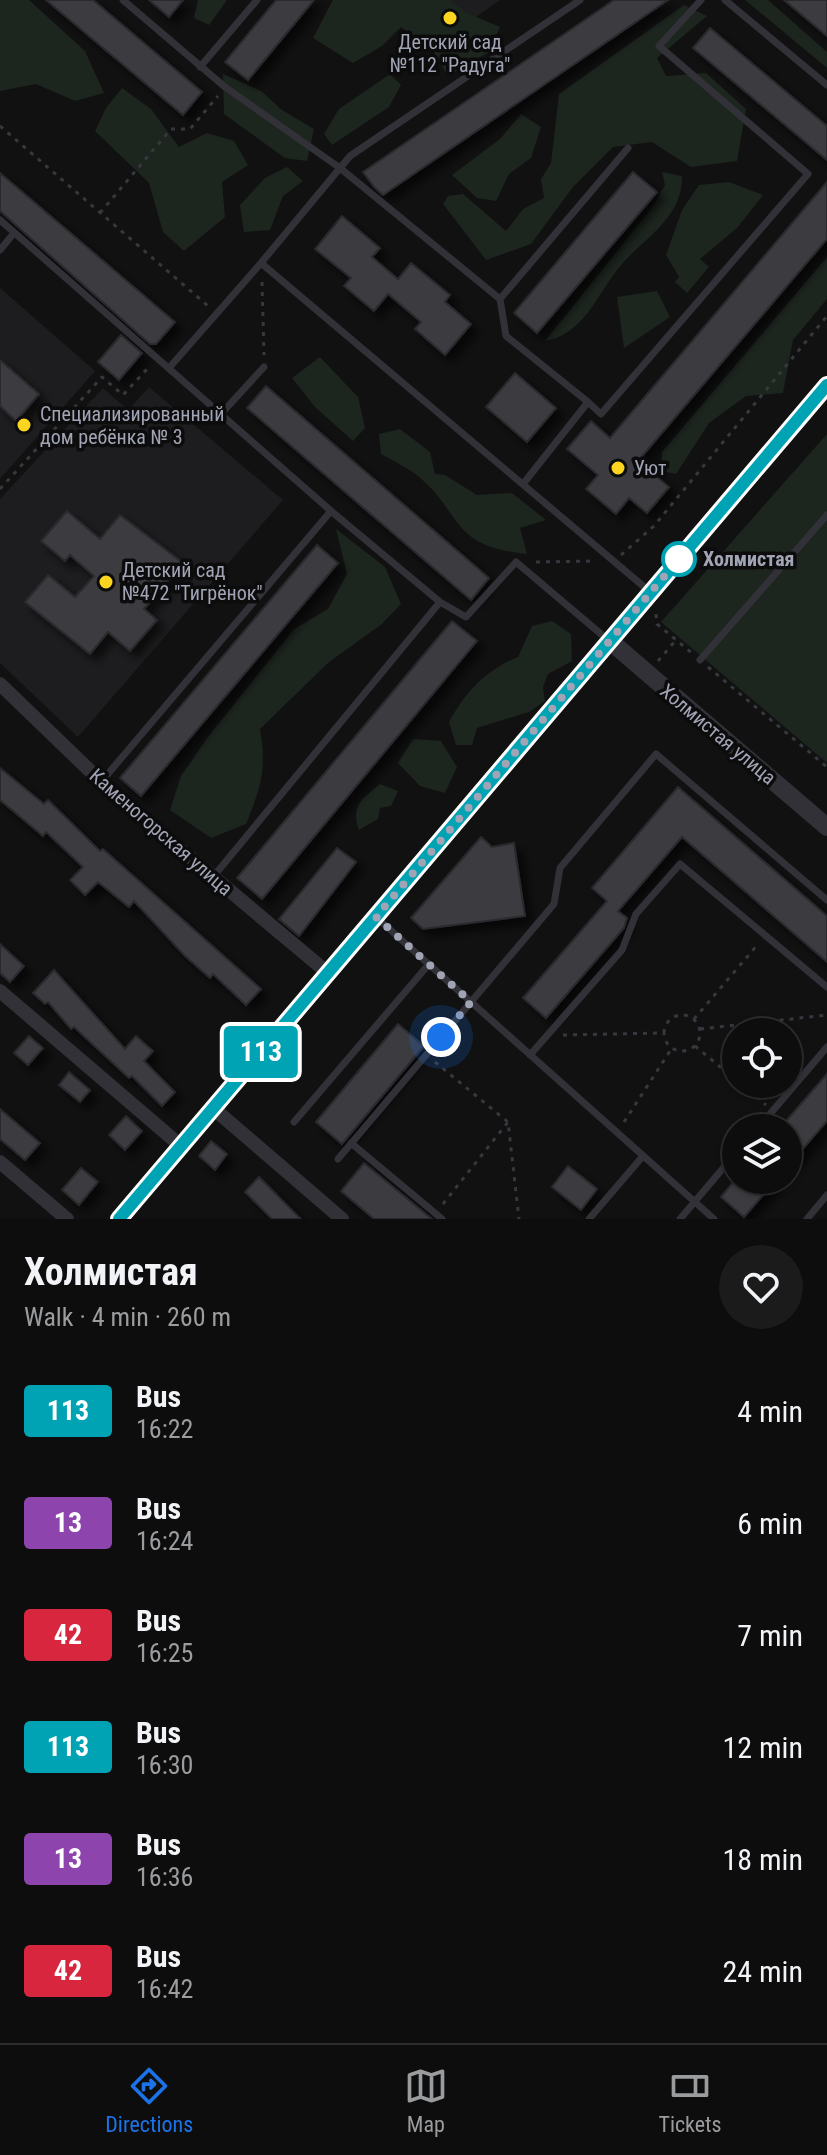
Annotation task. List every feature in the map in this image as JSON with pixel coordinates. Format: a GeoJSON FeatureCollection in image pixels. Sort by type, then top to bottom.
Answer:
{"type":"FeatureCollection","features":[{"type":"Feature","properties":{"kind":"street"},"geometry":{"type":"LineString","coordinates":[[119,1219],[827,385]]}},
{"type":"Feature","properties":{"kind":"street","name":"Холмистая улица"},"geometry":{"type":"LineString","coordinates":[[610,641],[827,827]]}},
{"type":"Feature","properties":{"kind":"street","name":"Каменогорская улица"},"geometry":{"type":"LineString","coordinates":[[0,684],[101,782],[328,973]]}},
{"type":"Feature","properties":{"kind":"street"},"geometry":{"type":"LineString","coordinates":[[0,991],[181,1146]]}},
{"type":"Feature","properties":{"kind":"street"},"geometry":{"type":"LineString","coordinates":[[213,1108],[342,1219]]}},
{"type":"Feature","properties":{"kind":"street"},"geometry":{"type":"LineString","coordinates":[[0,1162],[67,1219]]}},
{"type":"Feature","properties":{"kind":"lane"},"geometry":{"type":"LineString","coordinates":[[123,0],[225,87],[340,168],[500,299],[506,336],[601,414],[808,174],[659,46],[701,0]]}},
{"type":"Feature","properties":{"kind":"lane"},"geometry":{"type":"LineString","coordinates":[[200,67],[257,0]]}},
{"type":"Feature","properties":{"kind":"lane"},"geometry":{"type":"LineString","coordinates":[[169,368],[350,156],[580,0]]}},
{"type":"Feature","properties":{"kind":"lane"},"geometry":{"type":"LineString","coordinates":[[725,0],[827,85]]}},
{"type":"Feature","properties":{"kind":"lane"},"geometry":{"type":"LineString","coordinates":[[500,299],[628,148]]}},
{"type":"Feature","properties":{"kind":"lane"},"geometry":{"type":"LineString","coordinates":[[0,220],[331,511],[440,602],[466,617],[516,562],[610,641]]}},
{"type":"Feature","properties":{"kind":"lane"},"geometry":{"type":"LineString","coordinates":[[0,250],[14,233]]}},
{"type":"Feature","properties":{"kind":"lane"},"geometry":{"type":"LineString","coordinates":[[261,263],[651,592]]}},
{"type":"Feature","properties":{"kind":"lane"},"geometry":{"type":"LineString","coordinates":[[221,414],[264,367]]}},
{"type":"Feature","properties":{"kind":"lane"},"geometry":{"type":"LineString","coordinates":[[523,484],[588,402]]}},
{"type":"Feature","properties":{"kind":"lane"},"geometry":{"type":"LineString","coordinates":[[101,782],[331,511]]}},
{"type":"Feature","properties":{"kind":"lane"},"geometry":{"type":"LineString","coordinates":[[700,660],[827,515]]}},
{"type":"Feature","properties":{"kind":"lane"},"geometry":{"type":"LineString","coordinates":[[213,877],[440,602]]}},
{"type":"Feature","properties":{"kind":"lane"},"geometry":{"type":"LineString","coordinates":[[338,1159],[554,904],[560,868],[656,754],[827,900]]}},
{"type":"Feature","properties":{"kind":"lane"},"geometry":{"type":"LineString","coordinates":[[530,1055],[622,950],[636,914],[680,864],[827,987]]}},
{"type":"Feature","properties":{"kind":"lane"},"geometry":{"type":"LineString","coordinates":[[376,917],[714,1219]]}},
{"type":"Feature","properties":{"kind":"lane"},"geometry":{"type":"LineString","coordinates":[[294,1122],[429,964]]}},
{"type":"Feature","properties":{"kind":"lane"},"geometry":{"type":"LineString","coordinates":[[770,1114],[827,1047]]}},
{"type":"Feature","properties":{"kind":"lane"},"geometry":{"type":"LineString","coordinates":[[351,1143],[439,1216]]}},
{"type":"Feature","properties":{"kind":"lane"},"geometry":{"type":"LineString","coordinates":[[589,1219],[643,1156]]}},
{"type":"Feature","properties":{"kind":"lane"},"geometry":{"type":"LineString","coordinates":[[680,1219],[722,1170]]}},
{"type":"Feature","properties":{"kind":"lane"},"geometry":{"type":"LineString","coordinates":[[807,1219],[827,1195]]}},
{"type":"Feature","properties":{"kind":"path"},"geometry":{"type":"LineString","coordinates":[[100,213],[171,129],[190,129],[225,87]]}},
{"type":"Feature","properties":{"kind":"path"},"geometry":{"type":"LineString","coordinates":[[0,126],[217,314]]}},
{"type":"Feature","properties":{"kind":"path"},"geometry":{"type":"LineString","coordinates":[[261,263],[264,367]]}},
{"type":"Feature","properties":{"kind":"path"},"geometry":{"type":"LineString","coordinates":[[516,562],[614,561],[654,526],[827,316]]}},
{"type":"Feature","properties":{"kind":"path"},"geometry":{"type":"LineString","coordinates":[[0,489],[102,377],[123,395],[157,358]]}},
{"type":"Feature","properties":{"kind":"path"},"geometry":{"type":"LineString","coordinates":[[657,624],[827,767]]}},
{"type":"Feature","properties":{"kind":"path"},"geometry":{"type":"LineString","coordinates":[[658,661],[676,640]]}},
{"type":"Feature","properties":{"kind":"path"},"geometry":{"type":"LineString","coordinates":[[694,1019],[765,936]]}},
{"type":"Feature","properties":{"kind":"path"},"geometry":{"type":"LineString","coordinates":[[677,1015],[694,1019],[700,1029],[695,1046],[684,1051],[672,1048],[663,1033],[667,1022],[677,1015]]}},
{"type":"Feature","properties":{"kind":"path"},"geometry":{"type":"LineString","coordinates":[[700,1029],[827,1015]]}},
{"type":"Feature","properties":{"kind":"path"},"geometry":{"type":"LineString","coordinates":[[548,1036],[663,1033]]}},
{"type":"Feature","properties":{"kind":"path"},"geometry":{"type":"LineString","coordinates":[[695,1046],[722,1068]]}},
{"type":"Feature","properties":{"kind":"path"},"geometry":{"type":"LineString","coordinates":[[617,1133],[672,1048]]}},
{"type":"Feature","properties":{"kind":"path"},"geometry":{"type":"LineString","coordinates":[[426,1054],[508,1122],[519,1219]]}},
{"type":"Feature","properties":{"kind":"path"},"geometry":{"type":"LineString","coordinates":[[758,1098],[773,1111]]}},
{"type":"Feature","properties":{"kind":"path"},"geometry":{"type":"LineString","coordinates":[[439,1216],[508,1122]]}},
{"type":"Feature","properties":{"kind":"shaded area"},"geometry":{"type":"Polygon","coordinates":[[[0,0],[29,0],[85,51],[104,93],[75,101],[36,84],[0,91],[0,0]]]}},
{"type":"Feature","properties":{"kind":"shaded area"},"geometry":{"type":"Polygon","coordinates":[[[198,0],[227,0],[209,25],[194,18],[198,0]]]}},
{"type":"Feature","properties":{"kind":"shaded area"},"geometry":{"type":"Polygon","coordinates":[[[333,0],[450,0],[467,13],[500,27],[489,52],[448,76],[432,50],[401,27],[382,46],[353,63],[313,38],[333,0]]]}},
{"type":"Feature","properties":{"kind":"shaded area","name":"Детский сад №112 \"Радуга\""},"geometry":{"type":"Polygon","coordinates":[[[405,0],[500,0],[448,37],[405,0]]]}},
{"type":"Feature","properties":{"kind":"shaded area"},"geometry":{"type":"Polygon","coordinates":[[[745,0],[768,0],[827,52],[827,68],[745,0]]]}},
{"type":"Feature","properties":{"kind":"shaded area"},"geometry":{"type":"Polygon","coordinates":[[[684,5],[707,16],[657,58],[666,76],[706,73],[746,109],[737,161],[691,167],[652,142],[613,147],[573,187],[531,244],[486,260],[443,204],[448,196],[463,194],[506,231],[523,209],[544,198],[541,179],[551,163],[559,94],[684,5]]]}},
{"type":"Feature","properties":{"kind":"shaded area"},"geometry":{"type":"Polygon","coordinates":[[[223,74],[261,91],[282,110],[314,129],[307,161],[285,158],[224,114],[223,74]]]}},
{"type":"Feature","properties":{"kind":"shaded area"},"geometry":{"type":"Polygon","coordinates":[[[390,74],[401,85],[389,107],[332,145],[324,134],[339,109],[390,74]]]}},
{"type":"Feature","properties":{"kind":"shaded area"},"geometry":{"type":"Polygon","coordinates":[[[122,88],[151,109],[179,147],[207,133],[234,141],[248,165],[222,182],[225,217],[184,251],[163,232],[149,183],[95,131],[106,108],[122,88]]]}},
{"type":"Feature","properties":{"kind":"shaded area"},"geometry":{"type":"Polygon","coordinates":[[[521,114],[541,127],[531,158],[509,174],[496,201],[477,198],[452,175],[500,139],[521,114]]]}},
{"type":"Feature","properties":{"kind":"shaded area"},"geometry":{"type":"Polygon","coordinates":[[[287,167],[303,181],[283,196],[270,230],[244,232],[240,205],[265,178],[287,167]]]}},
{"type":"Feature","properties":{"kind":"shaded area"},"geometry":{"type":"Polygon","coordinates":[[[662,172],[682,176],[676,205],[668,217],[617,270],[579,323],[558,337],[545,341],[653,206],[665,185],[662,172]]]}},
{"type":"Feature","properties":{"kind":"shaded area"},"geometry":{"type":"Polygon","coordinates":[[[729,182],[763,195],[737,228],[700,259],[709,267],[687,293],[675,282],[679,277],[666,255],[682,210],[699,185],[729,182]]]}},
{"type":"Feature","properties":{"kind":"shaded area"},"geometry":{"type":"Polygon","coordinates":[[[827,257],[827,299],[793,340],[783,393],[746,396],[709,423],[676,474],[662,471],[662,452],[827,257]]]}},
{"type":"Feature","properties":{"kind":"shaded area","name":"Специализированный дом ребёнка № 3"},"geometry":{"type":"Polygon","coordinates":[[[0,288],[95,371],[0,479],[0,288]]]}},
{"type":"Feature","properties":{"kind":"shaded area"},"geometry":{"type":"Polygon","coordinates":[[[657,291],[670,317],[624,348],[617,297],[657,291]]]}},
{"type":"Feature","properties":{"kind":"shaded area"},"geometry":{"type":"Polygon","coordinates":[[[320,357],[358,397],[365,428],[353,441],[315,407],[292,378],[320,357]]]}},
{"type":"Feature","properties":{"kind":"shaded area","name":"Детский сад №472 \"Тигрёнок\""},"geometry":{"type":"Polygon","coordinates":[[[149,387],[283,500],[78,737],[0,663],[0,499],[103,388],[128,410],[149,387]]]}},
{"type":"Feature","properties":{"kind":"shaded area"},"geometry":{"type":"Polygon","coordinates":[[[400,429],[430,452],[435,474],[445,475],[477,495],[512,493],[546,520],[520,528],[527,554],[501,550],[469,535],[430,487],[414,473],[381,454],[379,434],[400,429]]]}},
{"type":"Feature","properties":{"kind":"shaded area"},"geometry":{"type":"Polygon","coordinates":[[[827,434],[827,763],[661,622],[827,434]]]}},
{"type":"Feature","properties":{"kind":"shaded area"},"geometry":{"type":"Polygon","coordinates":[[[336,529],[385,567],[401,604],[382,624],[329,662],[260,729],[263,756],[261,778],[246,824],[211,838],[170,810],[181,776],[294,629],[328,609],[347,574],[336,529]]]}},
{"type":"Feature","properties":{"kind":"shaded area"},"geometry":{"type":"Polygon","coordinates":[[[552,621],[571,634],[572,661],[548,674],[543,687],[545,701],[529,712],[477,728],[472,745],[456,745],[449,722],[462,701],[487,675],[518,657],[532,626],[552,621]]]}},
{"type":"Feature","properties":{"kind":"shaded area"},"geometry":{"type":"Polygon","coordinates":[[[413,739],[441,741],[457,767],[445,793],[420,786],[398,763],[413,739]]]}},
{"type":"Feature","properties":{"kind":"shaded area"},"geometry":{"type":"Polygon","coordinates":[[[380,784],[398,791],[391,806],[380,808],[378,819],[359,830],[357,809],[380,784]]]}},
{"type":"Feature","properties":{"kind":"building"},"geometry":{"type":"Polygon","coordinates":[[[46,0],[93,0],[202,92],[183,115],[46,0]]]}},
{"type":"Feature","properties":{"kind":"building"},"geometry":{"type":"Polygon","coordinates":[[[149,0],[183,0],[169,17],[149,0]]]}},
{"type":"Feature","properties":{"kind":"building"},"geometry":{"type":"Polygon","coordinates":[[[276,0],[314,0],[248,80],[225,62],[276,0]]]}},
{"type":"Feature","properties":{"kind":"building"},"geometry":{"type":"Polygon","coordinates":[[[614,0],[668,0],[383,195],[363,172],[614,0]]]}},
{"type":"Feature","properties":{"kind":"building"},"geometry":{"type":"Polygon","coordinates":[[[784,0],[827,0],[827,36],[784,0]]]}},
{"type":"Feature","properties":{"kind":"building"},"geometry":{"type":"Polygon","coordinates":[[[710,28],[827,126],[827,160],[693,48],[710,28]]]}},
{"type":"Feature","properties":{"kind":"building"},"geometry":{"type":"Polygon","coordinates":[[[633,172],[657,192],[537,333],[514,313],[633,172]]]}},
{"type":"Feature","properties":{"kind":"building"},"geometry":{"type":"Polygon","coordinates":[[[0,173],[175,322],[156,344],[150,344],[0,211],[0,173]]]}},
{"type":"Feature","properties":{"kind":"building"},"geometry":{"type":"Polygon","coordinates":[[[827,182],[827,239],[638,461],[669,487],[647,513],[629,498],[616,514],[586,489],[598,475],[567,449],[591,421],[610,438],[827,182]]]}},
{"type":"Feature","properties":{"kind":"building"},"geometry":{"type":"Polygon","coordinates":[[[342,216],[380,248],[372,257],[398,279],[411,263],[450,295],[445,302],[471,324],[445,355],[415,329],[421,322],[388,294],[374,311],[344,286],[351,278],[315,249],[342,216]]]}},
{"type":"Feature","properties":{"kind":"building"},"geometry":{"type":"Polygon","coordinates":[[[121,335],[142,353],[119,380],[98,362],[121,335]]]}},
{"type":"Feature","properties":{"kind":"building"},"geometry":{"type":"Polygon","coordinates":[[[0,360],[39,394],[16,421],[0,406],[0,360]]]}},
{"type":"Feature","properties":{"kind":"building"},"geometry":{"type":"Polygon","coordinates":[[[515,373],[556,408],[527,442],[486,407],[515,373]]]}},
{"type":"Feature","properties":{"kind":"building"},"geometry":{"type":"Polygon","coordinates":[[[266,386],[489,578],[471,600],[247,408],[266,386]]]}},
{"type":"Feature","properties":{"kind":"building"},"geometry":{"type":"Polygon","coordinates":[[[67,511],[100,539],[120,515],[183,563],[144,609],[157,620],[130,651],[108,632],[90,654],[25,602],[48,575],[75,597],[94,576],[70,555],[65,561],[41,541],[67,511]]]}},
{"type":"Feature","properties":{"kind":"building"},"geometry":{"type":"Polygon","coordinates":[[[317,545],[338,563],[141,796],[120,778],[317,545]]]}},
{"type":"Feature","properties":{"kind":"building"},"geometry":{"type":"Polygon","coordinates":[[[452,621],[477,641],[262,899],[237,878],[452,621]]]}},
{"type":"Feature","properties":{"kind":"building"},"geometry":{"type":"Polygon","coordinates":[[[0,768],[44,804],[48,800],[100,851],[103,849],[261,989],[246,1005],[213,974],[210,978],[185,956],[134,901],[129,907],[98,882],[85,895],[70,880],[83,867],[46,832],[43,836],[0,800],[0,768]]]}},
{"type":"Feature","properties":{"kind":"building"},"geometry":{"type":"Polygon","coordinates":[[[678,787],[827,916],[827,962],[682,837],[618,911],[627,918],[624,928],[546,1018],[523,998],[607,901],[592,888],[678,787]]]}},
{"type":"Feature","properties":{"kind":"building"},"geometry":{"type":"Polygon","coordinates":[[[481,837],[492,847],[514,843],[525,916],[423,929],[411,918],[481,837]]]}},
{"type":"Feature","properties":{"kind":"building"},"geometry":{"type":"Polygon","coordinates":[[[337,848],[356,862],[299,936],[279,919],[337,848]]]}},
{"type":"Feature","properties":{"kind":"building"},"geometry":{"type":"Polygon","coordinates":[[[0,944],[24,966],[10,982],[0,973],[0,944]]]}},
{"type":"Feature","properties":{"kind":"building"},"geometry":{"type":"Polygon","coordinates":[[[54,970],[125,1049],[136,1036],[153,1051],[144,1061],[175,1092],[162,1106],[132,1076],[129,1078],[74,1027],[71,1029],[48,1002],[45,1004],[33,993],[54,970]]]}},
{"type":"Feature","properties":{"kind":"building"},"geometry":{"type":"Polygon","coordinates":[[[398,1024],[424,1046],[342,1144],[316,1122],[398,1024]]]}},
{"type":"Feature","properties":{"kind":"building"},"geometry":{"type":"Polygon","coordinates":[[[29,1036],[43,1048],[28,1065],[14,1053],[29,1036]]]}},
{"type":"Feature","properties":{"kind":"building"},"geometry":{"type":"Polygon","coordinates":[[[69,1072],[90,1090],[80,1102],[59,1085],[69,1072]]]}},
{"type":"Feature","properties":{"kind":"building"},"geometry":{"type":"Polygon","coordinates":[[[827,1074],[827,1121],[802,1150],[802,1114],[792,1114],[827,1074]]]}},
{"type":"Feature","properties":{"kind":"building"},"geometry":{"type":"Polygon","coordinates":[[[0,1109],[40,1143],[25,1160],[0,1139],[0,1109]]]}},
{"type":"Feature","properties":{"kind":"building"},"geometry":{"type":"Polygon","coordinates":[[[126,1116],[142,1131],[125,1150],[109,1135],[126,1116]]]}},
{"type":"Feature","properties":{"kind":"building"},"geometry":{"type":"Polygon","coordinates":[[[211,1141],[227,1154],[215,1170],[199,1156],[211,1141]]]}},
{"type":"Feature","properties":{"kind":"building"},"geometry":{"type":"Polygon","coordinates":[[[364,1163],[432,1219],[374,1219],[341,1191],[364,1163]]]}},
{"type":"Feature","properties":{"kind":"building"},"geometry":{"type":"Polygon","coordinates":[[[568,1166],[597,1189],[581,1210],[552,1187],[568,1166]]]}},
{"type":"Feature","properties":{"kind":"building"},"geometry":{"type":"Polygon","coordinates":[[[81,1168],[98,1182],[79,1205],[62,1190],[81,1168]]]}},
{"type":"Feature","properties":{"kind":"building"},"geometry":{"type":"Polygon","coordinates":[[[259,1177],[301,1219],[272,1219],[245,1192],[259,1177]]]}},
{"type":"Feature","properties":{"kind":"building"},"geometry":{"type":"Polygon","coordinates":[[[723,1194],[764,1194],[744,1217],[721,1197],[723,1194]]]}},
{"type":"Feature","properties":{"kind":"bus line","name":"113"},"geometry":{"type":"LineString","coordinates":[[119,1219],[827,385]]}},
{"type":"Feature","properties":{"kind":"place","name":"Детский сад №112 \"Радуга\""},"geometry":{"type":"Point","coordinates":[450,18]}},
{"type":"Feature","properties":{"kind":"place","name":"Специализированный дом ребёнка № 3"},"geometry":{"type":"Point","coordinates":[24,425]}},
{"type":"Feature","properties":{"kind":"place","name":"Уют"},"geometry":{"type":"Point","coordinates":[618,468]}},
{"type":"Feature","properties":{"kind":"place","name":"Холмистая"},"geometry":{"type":"Point","coordinates":[679,559]}},
{"type":"Feature","properties":{"kind":"place","name":"Детский сад №472 \"Тигрёнок\""},"geometry":{"type":"Point","coordinates":[106,582]}},
{"type":"Feature","properties":{"kind":"route"},"geometry":{"type":"LineString","coordinates":[[441,1037],[471,1002],[376,917],[679,559]]}}]}
